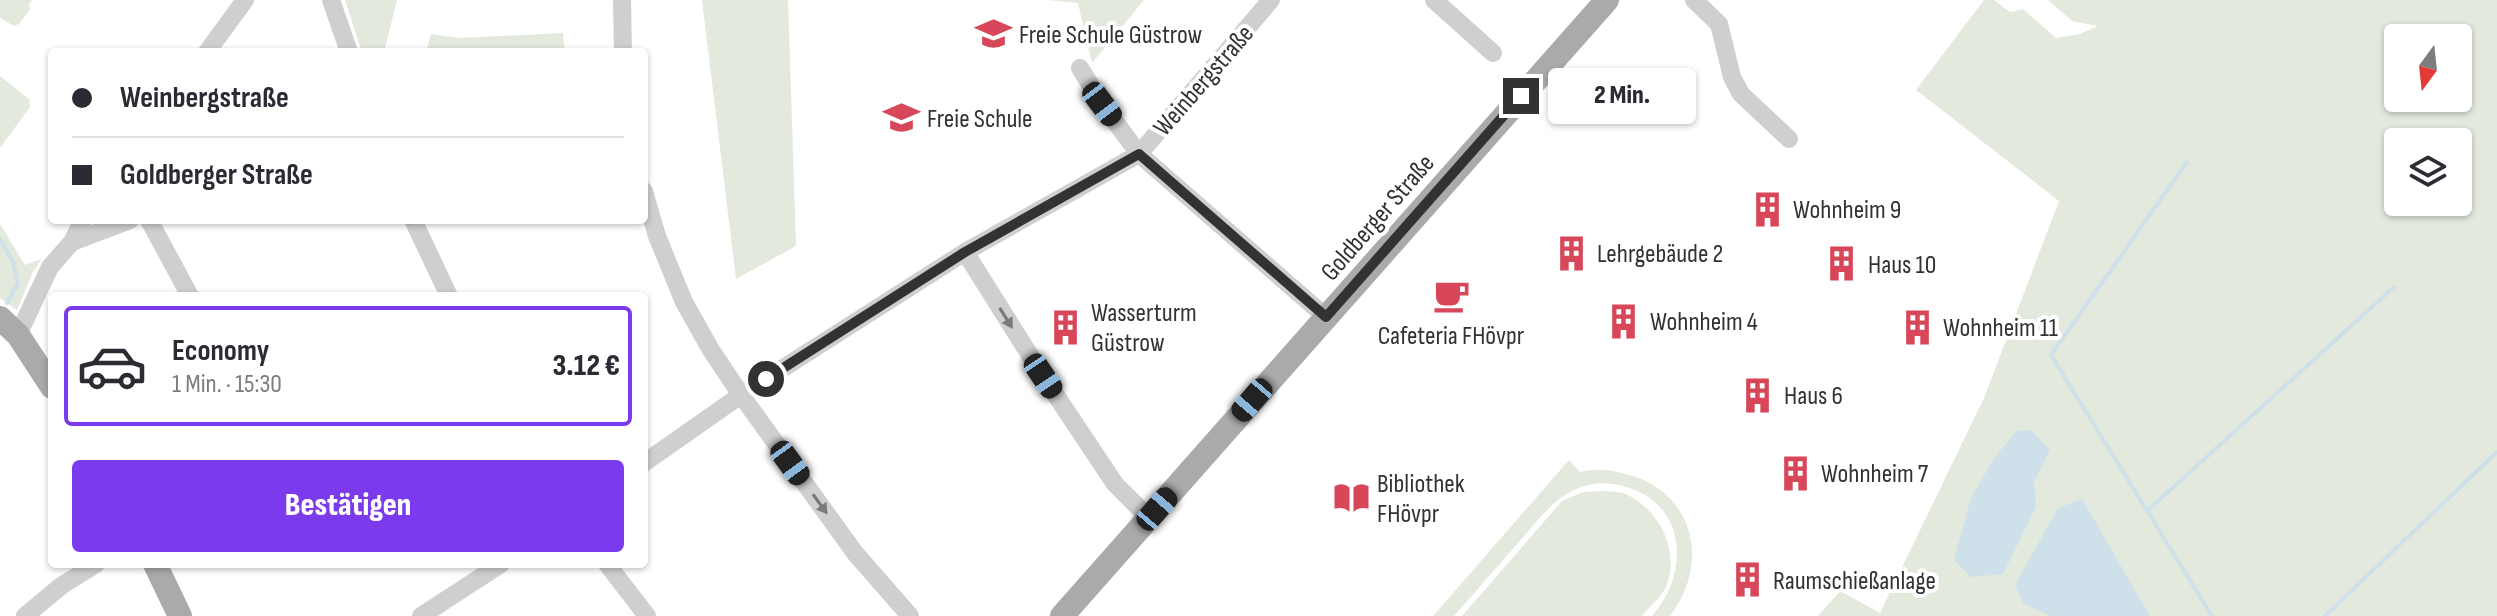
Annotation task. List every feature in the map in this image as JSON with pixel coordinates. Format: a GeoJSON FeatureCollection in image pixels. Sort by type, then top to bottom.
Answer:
{"type":"FeatureCollection","features":[{"type":"Feature","properties":{"kind":"main road","name":"Goldberger Straße"},"geometry":{"type":"LineString","coordinates":[[1062,616],[1607,0]]}},
{"type":"Feature","properties":{"kind":"main road"},"geometry":{"type":"LineString","coordinates":[[9,326],[48,381]]}},
{"type":"Feature","properties":{"kind":"main road"},"geometry":{"type":"LineString","coordinates":[[157,568],[180,616]]}},
{"type":"Feature","properties":{"kind":"street"},"geometry":{"type":"LineString","coordinates":[[210,48],[245,0]]}},
{"type":"Feature","properties":{"kind":"street"},"geometry":{"type":"LineString","coordinates":[[331,0],[348,48]]}},
{"type":"Feature","properties":{"kind":"street"},"geometry":{"type":"LineString","coordinates":[[622,0],[623,48]]}},
{"type":"Feature","properties":{"kind":"street","name":"Weinbergstraße"},"geometry":{"type":"LineString","coordinates":[[648,460],[741,395],[965,252],[1139,154],[1271,0]]}},
{"type":"Feature","properties":{"kind":"street"},"geometry":{"type":"LineString","coordinates":[[1434,0],[1493,53]]}},
{"type":"Feature","properties":{"kind":"street"},"geometry":{"type":"LineString","coordinates":[[1694,0],[1719,24],[1732,77],[1741,94],[1789,139]]}},
{"type":"Feature","properties":{"kind":"street"},"geometry":{"type":"LineString","coordinates":[[1080,68],[1139,154],[1326,317]]}},
{"type":"Feature","properties":{"kind":"street"},"geometry":{"type":"LineString","coordinates":[[648,205],[684,302],[741,395],[855,553],[910,616]]}},
{"type":"Feature","properties":{"kind":"street"},"geometry":{"type":"LineString","coordinates":[[9,326],[50,267],[72,242],[81,224]]}},
{"type":"Feature","properties":{"kind":"street"},"geometry":{"type":"LineString","coordinates":[[72,242],[119,224]]}},
{"type":"Feature","properties":{"kind":"street"},"geometry":{"type":"LineString","coordinates":[[151,224],[188,292]]}},
{"type":"Feature","properties":{"kind":"street"},"geometry":{"type":"LineString","coordinates":[[415,224],[447,292]]}},
{"type":"Feature","properties":{"kind":"street"},"geometry":{"type":"LineString","coordinates":[[965,252],[1115,484],[1149,518]]}},
{"type":"Feature","properties":{"kind":"street"},"geometry":{"type":"LineString","coordinates":[[25,616],[61,586],[90,568]]}},
{"type":"Feature","properties":{"kind":"street"},"geometry":{"type":"LineString","coordinates":[[421,616],[495,568]]}},
{"type":"Feature","properties":{"kind":"street"},"geometry":{"type":"LineString","coordinates":[[610,568],[647,616]]}},
{"type":"Feature","properties":{"kind":"shaded area"},"geometry":{"type":"Polygon","coordinates":[[[0,0],[32,0],[28,6],[31,8],[14,26],[0,18],[0,0]]]}},
{"type":"Feature","properties":{"kind":"shaded area"},"geometry":{"type":"Polygon","coordinates":[[[345,0],[397,0],[385,48],[361,48],[345,0]]]}},
{"type":"Feature","properties":{"kind":"shaded area"},"geometry":{"type":"Polygon","coordinates":[[[702,0],[788,0],[796,246],[736,279],[702,0]]]}},
{"type":"Feature","properties":{"kind":"shaded area"},"geometry":{"type":"Polygon","coordinates":[[[1048,0],[1144,0],[1092,63],[1078,3],[1048,0]]]}},
{"type":"Feature","properties":{"kind":"shaded area"},"geometry":{"type":"Polygon","coordinates":[[[1984,0],[1994,0],[2010,12],[2023,9],[2056,38],[2080,34],[2098,26],[2072,21],[2048,0],[2497,0],[2497,616],[1818,616],[1840,591],[1880,613],[1984,398],[2059,201],[1916,90],[1984,0]]]}},
{"type":"Feature","properties":{"kind":"shaded area"},"geometry":{"type":"Polygon","coordinates":[[[563,33],[565,48],[427,48],[431,34],[459,38],[563,33]]]}},
{"type":"Feature","properties":{"kind":"shaded area"},"geometry":{"type":"Polygon","coordinates":[[[0,76],[29,99],[30,107],[0,148],[0,76]]]}},
{"type":"Feature","properties":{"kind":"shaded area"},"geometry":{"type":"Polygon","coordinates":[[[0,224],[25,265],[42,259],[17,310],[0,298],[0,224]]]}},
{"type":"Feature","properties":{"kind":"shaded area"},"geometry":{"type":"Polygon","coordinates":[[[2031,430],[2050,450],[2034,482],[2036,507],[2003,574],[1971,577],[1954,560],[1971,498],[1993,460],[2016,431],[2031,430]]]}},
{"type":"Feature","properties":{"kind":"shaded area"},"geometry":{"type":"Polygon","coordinates":[[[1569,460],[1580,472],[1615,471],[1657,487],[1684,518],[1692,556],[1689,577],[1682,597],[1670,616],[1652,616],[1673,581],[1677,561],[1671,524],[1661,508],[1646,496],[1626,487],[1605,483],[1579,488],[1557,501],[1454,616],[1433,616],[1569,460]]]}},
{"type":"Feature","properties":{"kind":"shaded area"},"geometry":{"type":"Polygon","coordinates":[[[1583,492],[1619,492],[1640,502],[1658,522],[1669,547],[1670,574],[1666,587],[1642,616],[1462,616],[1562,501],[1583,492]]]}},
{"type":"Feature","properties":{"kind":"shaded area"},"geometry":{"type":"Polygon","coordinates":[[[2082,499],[2150,616],[2050,616],[2023,603],[2015,585],[2058,508],[2082,499]]]}},
{"type":"Feature","properties":{"kind":"waterway"},"geometry":{"type":"LineString","coordinates":[[2187,162],[2051,355],[2212,616]]}},
{"type":"Feature","properties":{"kind":"waterway"},"geometry":{"type":"LineString","coordinates":[[0,239],[13,262],[18,283],[7,303]]}},
{"type":"Feature","properties":{"kind":"waterway"},"geometry":{"type":"LineString","coordinates":[[2147,511],[2394,287]]}},
{"type":"Feature","properties":{"kind":"waterway"},"geometry":{"type":"LineString","coordinates":[[2325,616],[2497,452]]}},
{"type":"Feature","properties":{"kind":"place","name":"Freie Schule Güstrow"},"geometry":{"type":"Point","coordinates":[993,34]}},
{"type":"Feature","properties":{"kind":"place","name":"Freie Schule"},"geometry":{"type":"Point","coordinates":[901,118]}},
{"type":"Feature","properties":{"kind":"place","name":"Wohnheim 9"},"geometry":{"type":"Point","coordinates":[1767,209]}},
{"type":"Feature","properties":{"kind":"place","name":"Lehrgebäude 2"},"geometry":{"type":"Point","coordinates":[1571,253]}},
{"type":"Feature","properties":{"kind":"place","name":"Haus 10"},"geometry":{"type":"Point","coordinates":[1842,264]}},
{"type":"Feature","properties":{"kind":"place","name":"Cafeteria FHövpr"},"geometry":{"type":"Point","coordinates":[1451,296]}},
{"type":"Feature","properties":{"kind":"place","name":"Wohnheim 4"},"geometry":{"type":"Point","coordinates":[1624,321]}},
{"type":"Feature","properties":{"kind":"place","name":"Wasserturm Güstrow"},"geometry":{"type":"Point","coordinates":[1065,327]}},
{"type":"Feature","properties":{"kind":"place","name":"Wohnheim 11"},"geometry":{"type":"Point","coordinates":[1917,327]}},
{"type":"Feature","properties":{"kind":"place","name":"Haus 6"},"geometry":{"type":"Point","coordinates":[1758,395]}},
{"type":"Feature","properties":{"kind":"place","name":"Wohnheim 7"},"geometry":{"type":"Point","coordinates":[1795,473]}},
{"type":"Feature","properties":{"kind":"place","name":"Bibliothek FHövpr"},"geometry":{"type":"Point","coordinates":[1351,498]}},
{"type":"Feature","properties":{"kind":"place","name":"Raumschießanlage"},"geometry":{"type":"Point","coordinates":[1747,580]}},
{"type":"Feature","properties":{"kind":"route"},"geometry":{"type":"LineString","coordinates":[[766,379],[965,252],[1139,154],[1326,317],[1521,96]]}}]}
